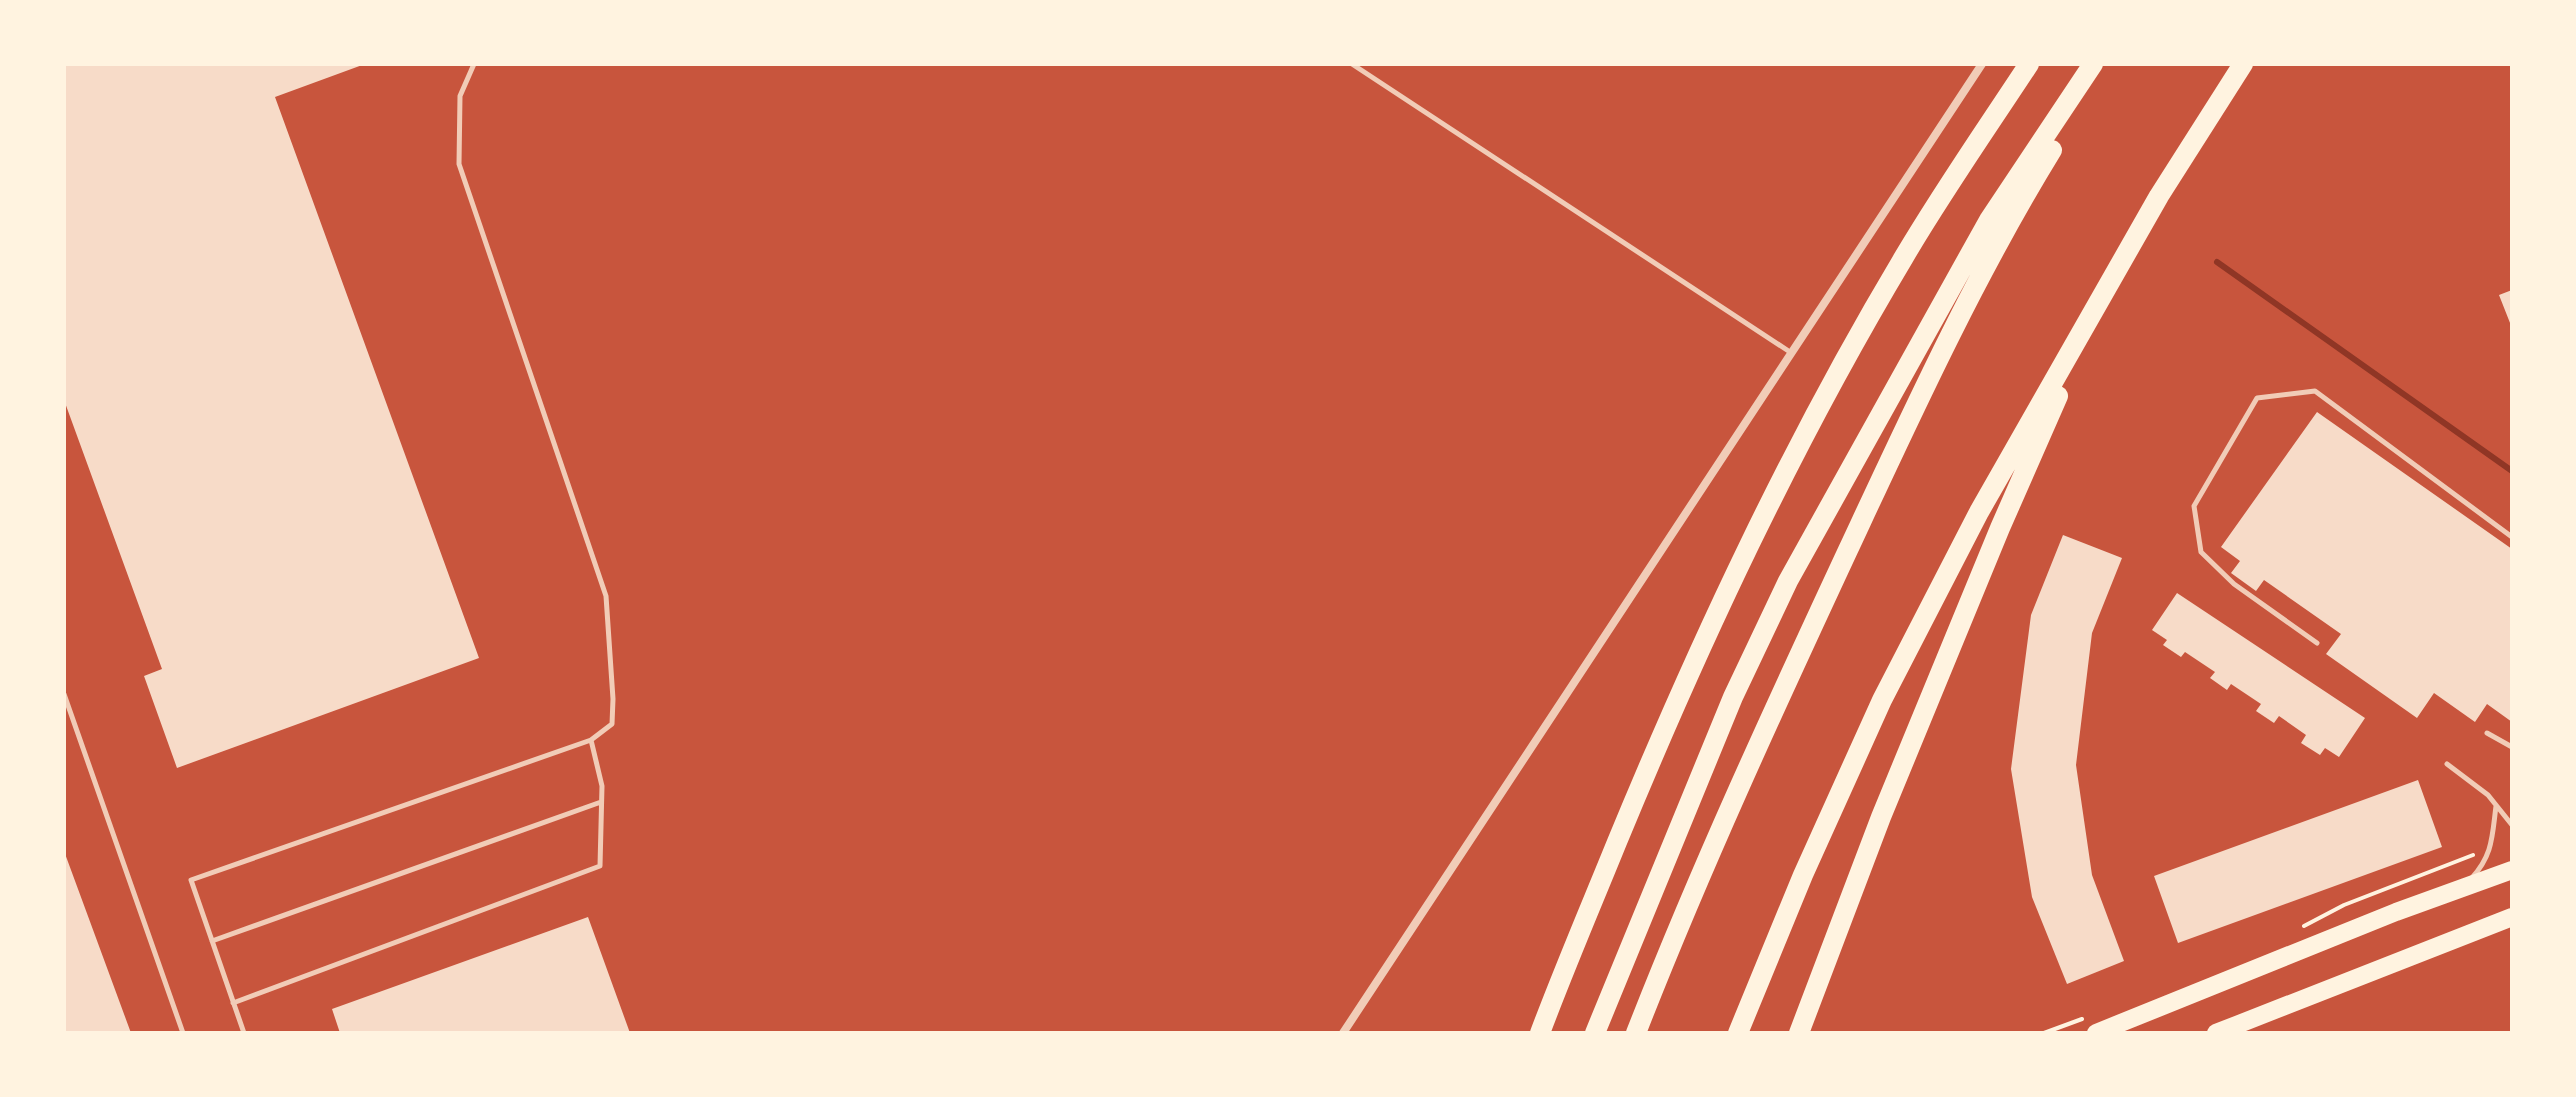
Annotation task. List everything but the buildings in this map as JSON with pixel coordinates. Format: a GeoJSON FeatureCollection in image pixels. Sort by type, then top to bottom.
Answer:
{"type":"FeatureCollection","features":[{"type":"Feature","properties":{"kind":"highway"},"geometry":{"type":"LineString","coordinates":[[1540,1033],[1665,724],[1754,530],[1824,397],[1905,255],[2029,64]]}},
{"type":"Feature","properties":{"kind":"highway"},"geometry":{"type":"LineString","coordinates":[[1595,1033],[1733,697],[1788,581],[1989,220],[2093,64]]}},
{"type":"Feature","properties":{"kind":"highway"},"geometry":{"type":"LineString","coordinates":[[1639,1033],[1713,843],[1931,373],[2035,176],[2103,64]]}},
{"type":"Feature","properties":{"kind":"highway"},"geometry":{"type":"LineString","coordinates":[[1738,1033],[1803,875],[1882,700],[1979,512],[2159,196],[2243,64]]}},
{"type":"Feature","properties":{"kind":"highway"},"geometry":{"type":"LineString","coordinates":[[1799,1033],[1881,817],[2000,528],[2056,400],[2159,196]]}},
{"type":"Feature","properties":{"kind":"main road"},"geometry":{"type":"LineString","coordinates":[[2096,1033],[2396,912],[2512,870]]}},
{"type":"Feature","properties":{"kind":"main road"},"geometry":{"type":"LineString","coordinates":[[2216,1033],[2512,917]]}},
{"type":"Feature","properties":{"kind":"street"},"geometry":{"type":"LineString","coordinates":[[1343,1033],[1982,64]]}},
{"type":"Feature","properties":{"kind":"lane"},"geometry":{"type":"LineString","coordinates":[[244,1033],[191,880],[591,740],[612,724],[606,596],[459,164],[460,96],[474,64]]}},
{"type":"Feature","properties":{"kind":"lane"},"geometry":{"type":"LineString","coordinates":[[1352,64],[1790,352]]}},
{"type":"Feature","properties":{"kind":"lane"},"geometry":{"type":"LineString","coordinates":[[2317,643],[2234,584],[2201,552],[2194,506],[2257,398],[2315,391],[2512,537]]}},
{"type":"Feature","properties":{"kind":"lane"},"geometry":{"type":"LineString","coordinates":[[64,694],[183,1033]]}},
{"type":"Feature","properties":{"kind":"lane"},"geometry":{"type":"LineString","coordinates":[[2487,733],[2512,747]]}},
{"type":"Feature","properties":{"kind":"lane"},"geometry":{"type":"LineString","coordinates":[[233,1003],[600,866],[602,786],[591,740]]}},
{"type":"Feature","properties":{"kind":"lane"},"geometry":{"type":"LineString","coordinates":[[2447,764],[2488,795],[2512,825]]}},
{"type":"Feature","properties":{"kind":"lane"},"geometry":{"type":"LineString","coordinates":[[212,941],[601,802]]}},
{"type":"Feature","properties":{"kind":"lane"},"geometry":{"type":"LineString","coordinates":[[2463,888],[2484,864],[2491,848],[2496,806]]}},
{"type":"Feature","properties":{"kind":"waterway"},"geometry":{"type":"LineString","coordinates":[[2217,262],[2512,471]]}}]}
